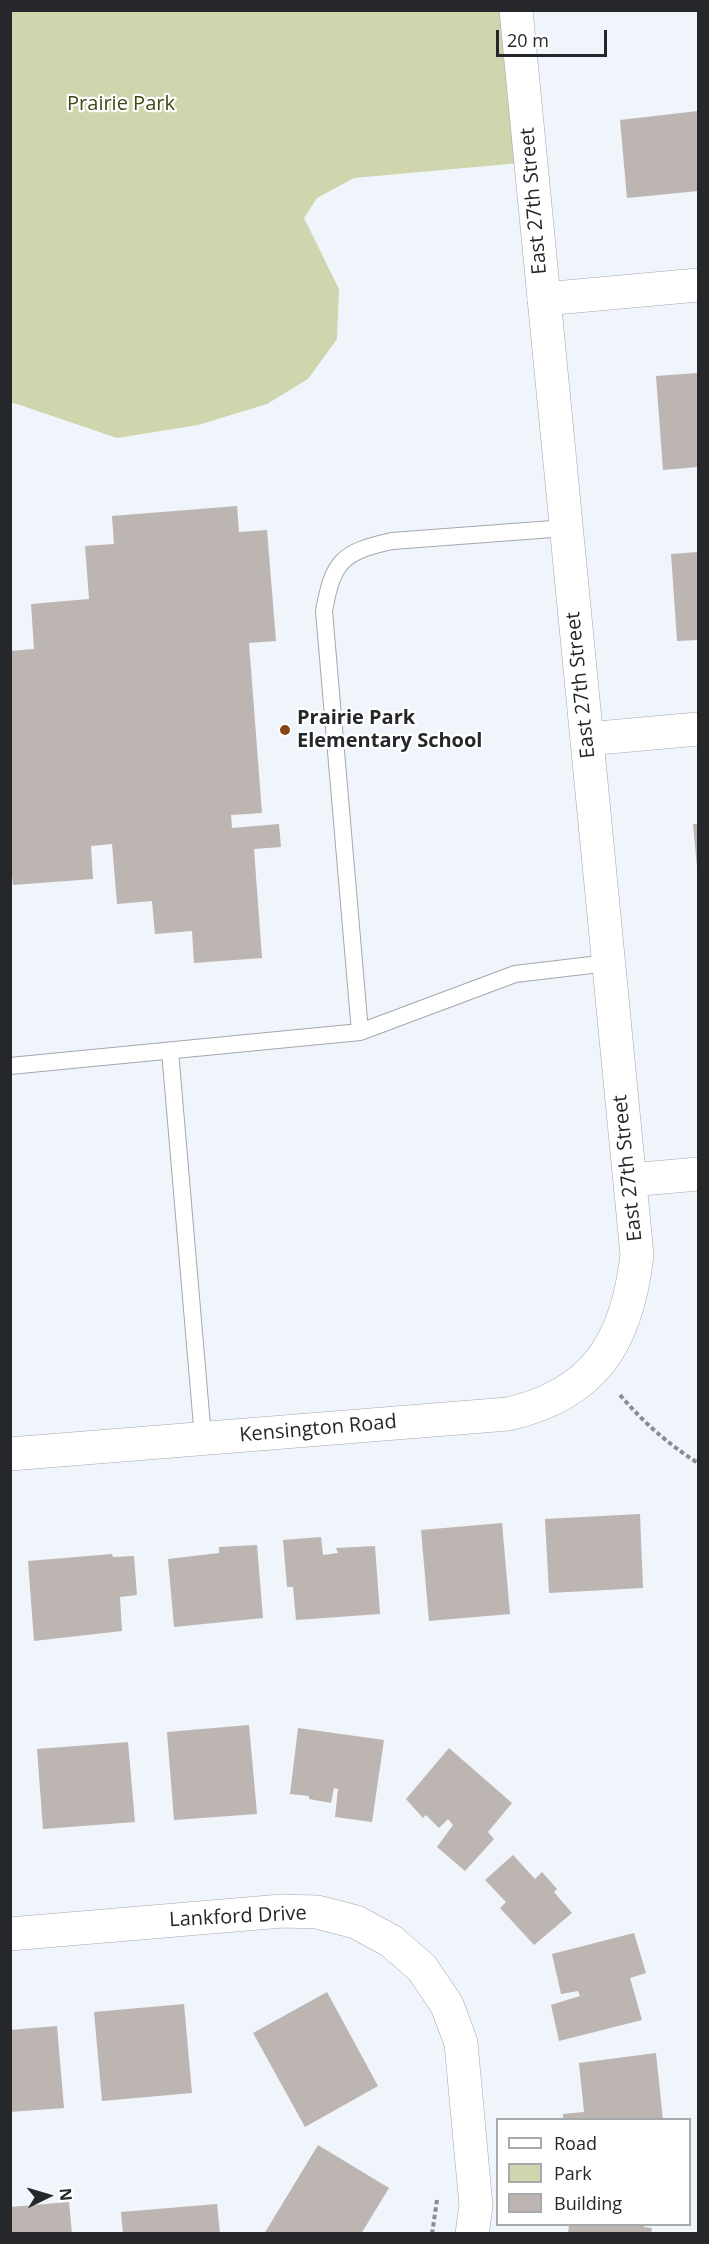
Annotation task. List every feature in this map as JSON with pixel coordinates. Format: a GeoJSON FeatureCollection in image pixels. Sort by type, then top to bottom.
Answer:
{"type":"FeatureCollection","features":[{"type":"Feature","properties":{"kind":"street","name":"East 27th Street"},"geometry":{"type":"LineString","coordinates":[[516,10],[637,1255],[633,1288],[622,1324],[606,1353]]}},
{"type":"Feature","properties":{"kind":"street"},"geometry":{"type":"LineString","coordinates":[[544,299],[699,285]]}},
{"type":"Feature","properties":{"kind":"street"},"geometry":{"type":"LineString","coordinates":[[587,739],[699,729]]}},
{"type":"Feature","properties":{"kind":"street"},"geometry":{"type":"LineString","coordinates":[[630,1180],[699,1174]]}},
{"type":"Feature","properties":{"kind":"street","name":"Kensington Road"},"geometry":{"type":"LineString","coordinates":[[10,1454],[508,1414],[532,1408],[567,1392],[580,1382],[606,1353]]}},
{"type":"Feature","properties":{"kind":"street","name":"Lankford Drive"},"geometry":{"type":"LineString","coordinates":[[10,1934],[282,1911],[317,1912],[356,1922],[391,1941],[422,1968],[447,2005],[461,2043],[476,2206],[472,2234]]}},
{"type":"Feature","properties":{"kind":"lane"},"geometry":{"type":"LineString","coordinates":[[360,1032],[324,611],[330,581],[340,562],[365,547],[392,541],[566,528]]}},
{"type":"Feature","properties":{"kind":"lane"},"geometry":{"type":"LineString","coordinates":[[10,1066],[360,1032],[515,974],[608,963]]}},
{"type":"Feature","properties":{"kind":"lane"},"geometry":{"type":"LineString","coordinates":[[170,1051],[203,1438]]}},
{"type":"Feature","properties":{"kind":"path"},"geometry":{"type":"LineString","coordinates":[[621,1395],[643,1421],[673,1447],[699,1462]]}},
{"type":"Feature","properties":{"kind":"path"},"geometry":{"type":"LineString","coordinates":[[432,2234],[437,2189]]}},
{"type":"Feature","properties":{"kind":"green space","name":"Prairie Park"},"geometry":{"type":"Polygon","coordinates":[[[11,11],[516,11],[531,162],[354,178],[317,198],[304,218],[339,289],[337,339],[308,379],[267,404],[198,425],[117,438],[11,402],[11,11]]]}},
{"type":"Feature","properties":{"kind":"building"},"geometry":{"type":"Polygon","coordinates":[[[698,111],[698,191],[627,198],[620,120],[698,111]]]}},
{"type":"Feature","properties":{"kind":"building"},"geometry":{"type":"Polygon","coordinates":[[[698,373],[698,467],[663,470],[656,376],[698,373]]]}},
{"type":"Feature","properties":{"kind":"building"},"geometry":{"type":"Polygon","coordinates":[[[237,506],[239,532],[267,530],[276,641],[249,643],[262,813],[231,815],[232,828],[279,824],[281,847],[254,849],[262,958],[194,963],[192,931],[155,934],[152,901],[117,904],[112,844],[91,846],[93,879],[13,885],[10,857],[10,651],[34,649],[31,604],[89,599],[85,546],[114,544],[112,516],[237,506]]]}},
{"type":"Feature","properties":{"kind":"building"},"geometry":{"type":"Polygon","coordinates":[[[698,552],[698,640],[677,641],[671,554],[698,552]]]}},
{"type":"Feature","properties":{"kind":"building"},"geometry":{"type":"Polygon","coordinates":[[[693,824],[698,824],[698,867],[697,867],[693,824]]]}},
{"type":"Feature","properties":{"kind":"building"},"geometry":{"type":"Polygon","coordinates":[[[640,1514],[643,1588],[549,1593],[545,1519],[640,1514]]]}},
{"type":"Feature","properties":{"kind":"building"},"geometry":{"type":"Polygon","coordinates":[[[502,1523],[510,1614],[429,1621],[421,1530],[502,1523]]]}},
{"type":"Feature","properties":{"kind":"building"},"geometry":{"type":"Polygon","coordinates":[[[321,1537],[323,1555],[338,1553],[336,1548],[375,1546],[380,1614],[296,1620],[293,1587],[287,1587],[283,1540],[321,1537]]]}},
{"type":"Feature","properties":{"kind":"building"},"geometry":{"type":"Polygon","coordinates":[[[257,1545],[263,1618],[174,1627],[168,1559],[219,1553],[219,1547],[257,1545]]]}},
{"type":"Feature","properties":{"kind":"building"},"geometry":{"type":"Polygon","coordinates":[[[112,1554],[113,1557],[134,1556],[137,1595],[120,1597],[122,1631],[34,1641],[28,1561],[112,1554]]]}},
{"type":"Feature","properties":{"kind":"building"},"geometry":{"type":"Polygon","coordinates":[[[249,1725],[257,1814],[174,1820],[167,1732],[249,1725]]]}},
{"type":"Feature","properties":{"kind":"building"},"geometry":{"type":"Polygon","coordinates":[[[298,1728],[384,1740],[372,1822],[335,1817],[338,1789],[334,1788],[331,1803],[309,1799],[309,1796],[290,1794],[298,1728]]]}},
{"type":"Feature","properties":{"kind":"building"},"geometry":{"type":"Polygon","coordinates":[[[128,1742],[135,1822],[43,1829],[37,1749],[128,1742]]]}},
{"type":"Feature","properties":{"kind":"building"},"geometry":{"type":"Polygon","coordinates":[[[449,1748],[512,1803],[488,1832],[494,1839],[465,1871],[437,1847],[453,1825],[448,1819],[439,1828],[426,1815],[423,1818],[406,1799],[449,1748]]]}},
{"type":"Feature","properties":{"kind":"building"},"geometry":{"type":"Polygon","coordinates":[[[513,1855],[535,1879],[542,1872],[557,1889],[554,1892],[572,1913],[534,1945],[500,1908],[506,1902],[485,1880],[513,1855]]]}},
{"type":"Feature","properties":{"kind":"building"},"geometry":{"type":"Polygon","coordinates":[[[634,1933],[646,1973],[630,1978],[642,2020],[559,2041],[551,2005],[580,1996],[578,1991],[561,1994],[552,1954],[634,1933]]]}},
{"type":"Feature","properties":{"kind":"building"},"geometry":{"type":"Polygon","coordinates":[[[327,1992],[378,2086],[305,2127],[253,2033],[327,1992]]]}},
{"type":"Feature","properties":{"kind":"building"},"geometry":{"type":"Polygon","coordinates":[[[184,2004],[192,2093],[102,2101],[94,2012],[184,2004]]]}},
{"type":"Feature","properties":{"kind":"building"},"geometry":{"type":"Polygon","coordinates":[[[57,2026],[64,2108],[10,2112],[10,2030],[57,2026]]]}},
{"type":"Feature","properties":{"kind":"building"},"geometry":{"type":"Polygon","coordinates":[[[656,2053],[663,2118],[563,2118],[563,2114],[584,2112],[579,2063],[656,2053]]]}},
{"type":"Feature","properties":{"kind":"building"},"geometry":{"type":"Polygon","coordinates":[[[318,2145],[389,2188],[361,2234],[264,2234],[318,2145]]]}},
{"type":"Feature","properties":{"kind":"building"},"geometry":{"type":"Polygon","coordinates":[[[69,2202],[72,2234],[10,2234],[10,2207],[69,2202]]]}},
{"type":"Feature","properties":{"kind":"building"},"geometry":{"type":"Polygon","coordinates":[[[217,2204],[220,2234],[123,2234],[121,2212],[217,2204]]]}},
{"type":"Feature","properties":{"kind":"building"},"geometry":{"type":"Polygon","coordinates":[[[569,2226],[644,2226],[652,2228],[651,2234],[568,2234],[569,2226]]]}},
{"type":"Feature","properties":{"kind":"place","name":"Prairie Park Elementary School"},"geometry":{"type":"Point","coordinates":[285,730]}}]}
